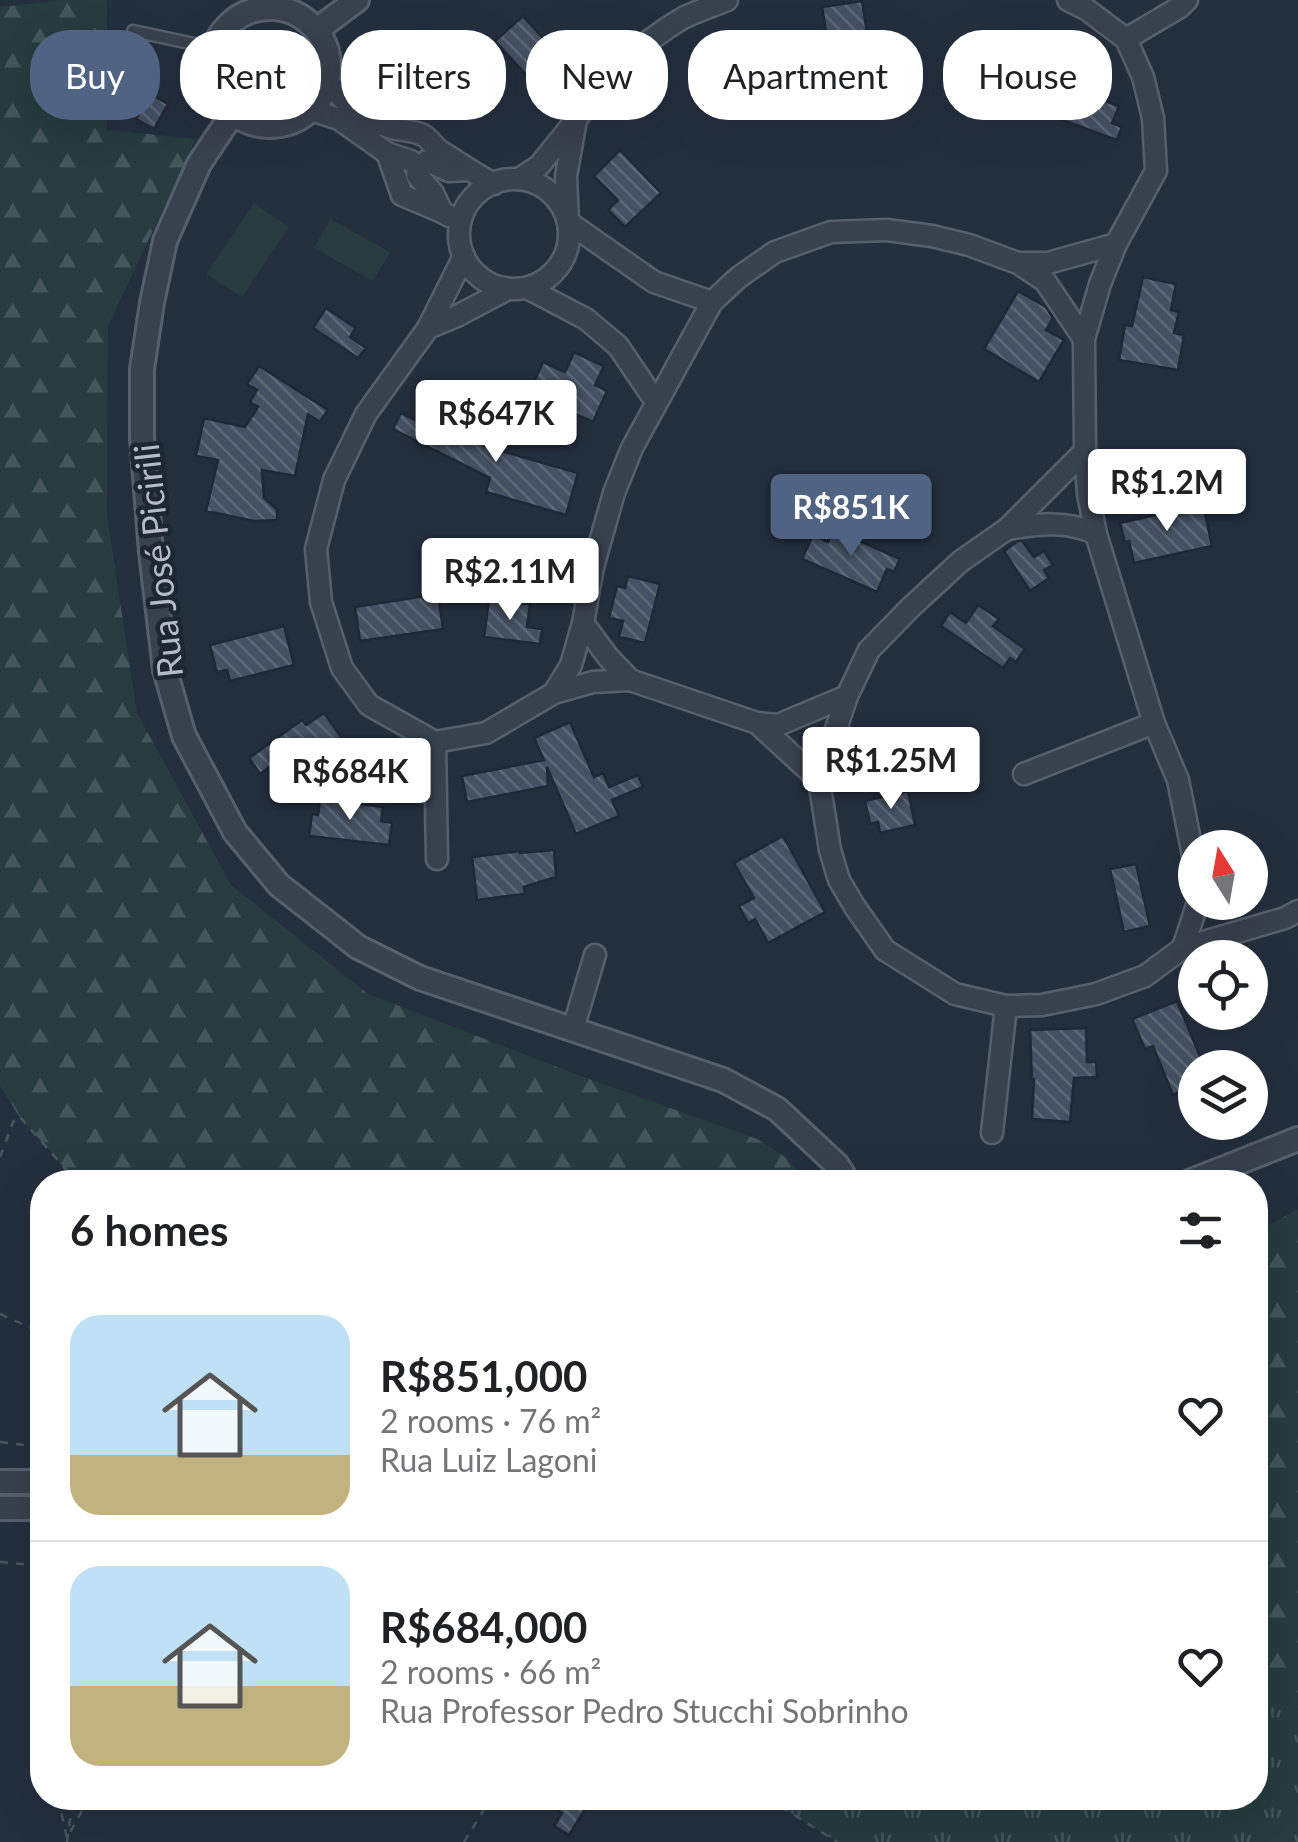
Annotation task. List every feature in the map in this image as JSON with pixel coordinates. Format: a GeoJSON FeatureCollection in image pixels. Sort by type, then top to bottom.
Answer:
{"type":"FeatureCollection","features":[{"type":"Feature","properties":{"kind":"street"},"geometry":{"type":"LineString","coordinates":[[222,30],[249,12],[270,8],[292,12],[318,30],[357,0]]}},
{"type":"Feature","properties":{"kind":"street"},"geometry":{"type":"LineString","coordinates":[[667,30],[684,18],[727,0]]}},
{"type":"Feature","properties":{"kind":"street"},"geometry":{"type":"LineString","coordinates":[[1068,0],[1126,38],[1153,118],[1156,170],[1116,244],[1084,339],[1085,451],[1096,534],[1154,723],[1178,780],[1190,830]]}},
{"type":"Feature","properties":{"kind":"street"},"geometry":{"type":"LineString","coordinates":[[1126,38],[1180,8],[1187,0]]}},
{"type":"Feature","properties":{"kind":"street"},"geometry":{"type":"LineString","coordinates":[[321,37],[329,57],[329,83],[321,95]]}},
{"type":"Feature","properties":{"kind":"street"},"geometry":{"type":"LineString","coordinates":[[329,83],[354,112],[393,129],[428,137],[436,149],[494,184]]}},
{"type":"Feature","properties":{"kind":"street"},"geometry":{"type":"LineString","coordinates":[[321,113],[339,119],[386,153],[449,171],[468,170]]}},
{"type":"Feature","properties":{"kind":"street","name":"Rua José Picirili"},"geometry":{"type":"LineString","coordinates":[[228,120],[200,164],[164,241],[142,369],[142,438],[165,670],[184,736],[235,832],[279,885],[358,947],[420,978],[723,1080],[777,1110],[841,1170]]}},
{"type":"Feature","properties":{"kind":"street"},"geometry":{"type":"LineString","coordinates":[[244,120],[260,126],[296,120]]}},
{"type":"Feature","properties":{"kind":"street"},"geometry":{"type":"LineString","coordinates":[[576,120],[540,166],[519,179],[484,188],[470,201],[460,224],[459,241],[474,272],[490,283],[518,288],[586,319],[618,346],[656,402]]}},
{"type":"Feature","properties":{"kind":"street"},"geometry":{"type":"LineString","coordinates":[[428,328],[543,281],[556,270],[570,239],[566,176],[576,120]]}},
{"type":"Feature","properties":{"kind":"street"},"geometry":{"type":"LineString","coordinates":[[393,129],[419,161],[442,212]]}},
{"type":"Feature","properties":{"kind":"street"},"geometry":{"type":"LineString","coordinates":[[386,153],[402,196],[460,224]]}},
{"type":"Feature","properties":{"kind":"street"},"geometry":{"type":"LineString","coordinates":[[519,179],[551,192],[568,222],[654,282],[712,302]]}},
{"type":"Feature","properties":{"kind":"street"},"geometry":{"type":"LineString","coordinates":[[554,693],[571,666],[584,624],[593,568],[614,493],[632,448],[712,302],[738,277],[775,252],[832,232],[887,230],[968,245],[1018,262],[1045,281],[1084,339]]}},
{"type":"Feature","properties":{"kind":"street"},"geometry":{"type":"LineString","coordinates":[[1018,262],[1048,263],[1116,244]]}},
{"type":"Feature","properties":{"kind":"street"},"geometry":{"type":"LineString","coordinates":[[464,256],[428,328],[366,414],[334,480],[316,549],[321,602],[342,668],[369,706],[435,742],[486,733],[554,693],[593,682],[630,680],[757,722],[778,725],[847,696]]}},
{"type":"Feature","properties":{"kind":"street"},"geometry":{"type":"LineString","coordinates":[[1085,451],[1007,529],[961,561],[869,650],[847,696],[819,780],[830,850],[839,880],[885,950],[955,994],[1006,1006],[1042,1005],[1096,994],[1144,976],[1178,952]]}},
{"type":"Feature","properties":{"kind":"street"},"geometry":{"type":"LineString","coordinates":[[1007,529],[1044,524],[1078,526],[1096,534]]}},
{"type":"Feature","properties":{"kind":"street"},"geometry":{"type":"LineString","coordinates":[[584,624],[630,680]]}},
{"type":"Feature","properties":{"kind":"street"},"geometry":{"type":"LineString","coordinates":[[757,722],[819,780]]}},
{"type":"Feature","properties":{"kind":"street"},"geometry":{"type":"LineString","coordinates":[[1024,774],[1154,723]]}},
{"type":"Feature","properties":{"kind":"street"},"geometry":{"type":"LineString","coordinates":[[435,742],[437,858]]}},
{"type":"Feature","properties":{"kind":"street"},"geometry":{"type":"LineString","coordinates":[[1210,940],[1298,912]]}},
{"type":"Feature","properties":{"kind":"street"},"geometry":{"type":"LineString","coordinates":[[573,1030],[595,955]]}},
{"type":"Feature","properties":{"kind":"street"},"geometry":{"type":"LineString","coordinates":[[992,1134],[1006,1006]]}},
{"type":"Feature","properties":{"kind":"street"},"geometry":{"type":"LineString","coordinates":[[1218,1170],[1298,1140]]}},
{"type":"Feature","properties":{"kind":"street"},"geometry":{"type":"LineString","coordinates":[[1248,1170],[1298,1140]]}},
{"type":"Feature","properties":{"kind":"street"},"geometry":{"type":"LineString","coordinates":[[0,1482],[30,1482]]}},
{"type":"Feature","properties":{"kind":"street"},"geometry":{"type":"LineString","coordinates":[[0,1508],[30,1508]]}},
{"type":"Feature","properties":{"kind":"path"},"geometry":{"type":"LineString","coordinates":[[0,1157],[19,1116],[66,1170]]}},
{"type":"Feature","properties":{"kind":"path"},"geometry":{"type":"LineString","coordinates":[[0,1314],[30,1328]]}},
{"type":"Feature","properties":{"kind":"path"},"geometry":{"type":"LineString","coordinates":[[0,1442],[30,1446]]}},
{"type":"Feature","properties":{"kind":"path"},"geometry":{"type":"LineString","coordinates":[[0,1562],[30,1565]]}},
{"type":"Feature","properties":{"kind":"path"},"geometry":{"type":"LineString","coordinates":[[61,1810],[67,1840]]}},
{"type":"Feature","properties":{"kind":"path"},"geometry":{"type":"LineString","coordinates":[[67,1840],[71,1810]]}},
{"type":"Feature","properties":{"kind":"path"},"geometry":{"type":"LineString","coordinates":[[67,1840],[83,1810]]}},
{"type":"Feature","properties":{"kind":"path"},"geometry":{"type":"LineString","coordinates":[[464,1842],[483,1810]]}},
{"type":"Feature","properties":{"kind":"path"},"geometry":{"type":"LineString","coordinates":[[786,1810],[837,1842]]}},
{"type":"Feature","properties":{"kind":"green space"},"geometry":{"type":"Polygon","coordinates":[[[107,0],[107,30],[30,30],[30,120],[107,120],[107,130],[196,139],[108,326],[107,516],[137,713],[231,885],[368,994],[757,1139],[797,1170],[66,1170],[19,1116],[0,1086],[0,7],[107,0]]]}},
{"type":"Feature","properties":{"kind":"green space"},"geometry":{"type":"Polygon","coordinates":[[[254,203],[289,227],[242,297],[206,274],[254,203]]]}},
{"type":"Feature","properties":{"kind":"green space"},"geometry":{"type":"Polygon","coordinates":[[[330,219],[390,252],[373,281],[314,248],[330,219]]]}},
{"type":"Feature","properties":{"kind":"green space"},"geometry":{"type":"Polygon","coordinates":[[[1298,1209],[1298,1710],[1268,1687],[1268,1226],[1298,1209]]]}},
{"type":"Feature","properties":{"kind":"green space"},"geometry":{"type":"Polygon","coordinates":[[[1268,1687],[1298,1710],[1298,1842],[837,1842],[786,1810],[1268,1810],[1268,1687]]]}},
{"type":"Feature","properties":{"kind":"building"},"geometry":{"type":"Polygon","coordinates":[[[862,1],[867,30],[826,30],[822,7],[862,1]]]}},
{"type":"Feature","properties":{"kind":"building"},"geometry":{"type":"Polygon","coordinates":[[[523,16],[536,30],[526,30],[526,75],[506,53],[506,31],[523,16]]]}},
{"type":"Feature","properties":{"kind":"building"},"geometry":{"type":"Polygon","coordinates":[[[160,100],[168,104],[160,118],[160,100]]]}},
{"type":"Feature","properties":{"kind":"building"},"geometry":{"type":"Polygon","coordinates":[[[1112,104],[1119,106],[1112,123],[1122,127],[1117,140],[1062,120],[1112,120],[1112,104]]]}},
{"type":"Feature","properties":{"kind":"building"},"geometry":{"type":"Polygon","coordinates":[[[138,120],[159,120],[154,129],[138,120]]]}},
{"type":"Feature","properties":{"kind":"building"},"geometry":{"type":"Polygon","coordinates":[[[620,150],[661,193],[625,227],[608,210],[618,200],[594,176],[620,150]]]}},
{"type":"Feature","properties":{"kind":"building"},"geometry":{"type":"Polygon","coordinates":[[[1143,277],[1176,284],[1171,310],[1179,312],[1174,333],[1184,335],[1178,370],[1119,360],[1125,325],[1132,326],[1143,277]]]}},
{"type":"Feature","properties":{"kind":"building"},"geometry":{"type":"Polygon","coordinates":[[[1018,291],[1046,307],[1053,318],[1046,330],[1064,340],[1039,382],[984,349],[1018,291]]]}},
{"type":"Feature","properties":{"kind":"building"},"geometry":{"type":"Polygon","coordinates":[[[326,308],[356,328],[350,337],[366,348],[358,358],[313,328],[326,308]]]}},
{"type":"Feature","properties":{"kind":"building"},"geometry":{"type":"Polygon","coordinates":[[[574,352],[604,366],[595,385],[607,391],[593,422],[529,393],[543,362],[565,372],[574,352]]]}},
{"type":"Feature","properties":{"kind":"building"},"geometry":{"type":"Polygon","coordinates":[[[259,366],[328,410],[320,422],[308,414],[295,476],[262,470],[264,498],[277,510],[277,520],[254,521],[206,511],[218,460],[196,456],[204,418],[245,427],[258,407],[250,402],[257,390],[247,384],[259,366]]]}},
{"type":"Feature","properties":{"kind":"building"},"geometry":{"type":"Polygon","coordinates":[[[401,413],[424,424],[430,413],[486,441],[484,446],[578,473],[566,515],[486,492],[490,478],[393,429],[401,413]]]}},
{"type":"Feature","properties":{"kind":"building"},"geometry":{"type":"Polygon","coordinates":[[[1203,504],[1212,546],[1134,563],[1120,523],[1203,504]]]}},
{"type":"Feature","properties":{"kind":"building"},"geometry":{"type":"Polygon","coordinates":[[[833,529],[900,559],[894,572],[887,569],[877,592],[802,559],[813,535],[828,542],[833,529]]]}},
{"type":"Feature","properties":{"kind":"building"},"geometry":{"type":"Polygon","coordinates":[[[1018,541],[1034,557],[1044,551],[1053,565],[1044,570],[1049,578],[1030,591],[1004,551],[1018,541]]]}},
{"type":"Feature","properties":{"kind":"building"},"geometry":{"type":"Polygon","coordinates":[[[628,576],[660,584],[645,643],[619,637],[623,621],[609,618],[617,586],[625,588],[628,576]]]}},
{"type":"Feature","properties":{"kind":"building"},"geometry":{"type":"Polygon","coordinates":[[[438,594],[443,629],[360,641],[355,607],[438,594]]]}},
{"type":"Feature","properties":{"kind":"building"},"geometry":{"type":"Polygon","coordinates":[[[489,600],[530,604],[527,627],[542,629],[540,644],[484,637],[489,600]]]}},
{"type":"Feature","properties":{"kind":"building"},"geometry":{"type":"Polygon","coordinates":[[[978,605],[999,619],[993,626],[1025,649],[1016,662],[1010,658],[1003,668],[941,626],[950,612],[966,623],[978,605]]]}},
{"type":"Feature","properties":{"kind":"building"},"geometry":{"type":"Polygon","coordinates":[[[284,626],[294,665],[230,681],[227,670],[217,672],[210,645],[284,626]]]}},
{"type":"Feature","properties":{"kind":"building"},"geometry":{"type":"Polygon","coordinates":[[[324,713],[346,744],[296,780],[288,769],[275,778],[268,768],[260,774],[249,758],[302,720],[306,725],[324,713]]]}},
{"type":"Feature","properties":{"kind":"building"},"geometry":{"type":"Polygon","coordinates":[[[570,722],[594,777],[603,773],[609,787],[638,775],[643,787],[612,800],[619,816],[576,834],[547,767],[548,786],[467,802],[462,776],[544,760],[534,738],[570,722]]]}},
{"type":"Feature","properties":{"kind":"building"},"geometry":{"type":"Polygon","coordinates":[[[908,791],[915,825],[880,833],[878,822],[870,824],[865,801],[908,791]]]}},
{"type":"Feature","properties":{"kind":"building"},"geometry":{"type":"Polygon","coordinates":[[[320,799],[383,807],[381,821],[392,823],[389,845],[309,836],[312,814],[318,815],[320,799]]]}},
{"type":"Feature","properties":{"kind":"building"},"geometry":{"type":"Polygon","coordinates":[[[783,836],[825,912],[768,943],[755,919],[748,923],[739,906],[754,898],[734,863],[783,836]]]}},
{"type":"Feature","properties":{"kind":"building"},"geometry":{"type":"Polygon","coordinates":[[[554,850],[556,877],[524,887],[525,894],[477,900],[472,857],[554,850]]]}},
{"type":"Feature","properties":{"kind":"building"},"geometry":{"type":"Polygon","coordinates":[[[1136,864],[1150,926],[1124,932],[1110,869],[1136,864]]]}},
{"type":"Feature","properties":{"kind":"building"},"geometry":{"type":"Polygon","coordinates":[[[1177,1001],[1178,1030],[1189,1030],[1197,1050],[1178,1050],[1178,1093],[1173,1095],[1153,1046],[1145,1049],[1132,1019],[1177,1001]]]}},
{"type":"Feature","properties":{"kind":"building"},"geometry":{"type":"Polygon","coordinates":[[[1086,1028],[1087,1062],[1096,1062],[1097,1077],[1074,1078],[1070,1122],[1032,1119],[1030,1030],[1086,1028]]]}},
{"type":"Feature","properties":{"kind":"building"},"geometry":{"type":"Polygon","coordinates":[[[558,1810],[585,1810],[569,1835],[554,1826],[562,1813],[558,1810]]]}}]}
